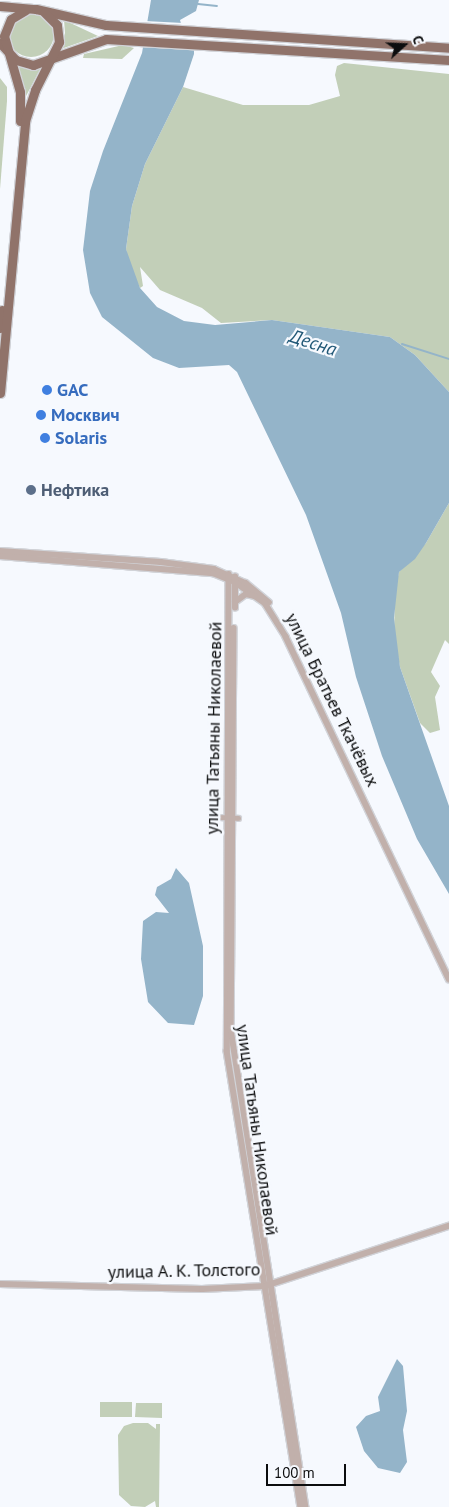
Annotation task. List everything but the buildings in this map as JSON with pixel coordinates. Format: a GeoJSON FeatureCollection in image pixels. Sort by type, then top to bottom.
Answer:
{"type":"FeatureCollection","features":[{"type":"Feature","properties":{"kind":"main road"},"geometry":{"type":"LineString","coordinates":[[0,6],[44,12],[95,24],[449,48]]}},
{"type":"Feature","properties":{"kind":"main road"},"geometry":{"type":"LineString","coordinates":[[0,393],[24,111],[9,53],[5,45],[6,26],[18,13],[26,10]]}},
{"type":"Feature","properties":{"kind":"main road"},"geometry":{"type":"LineString","coordinates":[[0,328],[24,111],[59,42],[57,25],[44,12]]}},
{"type":"Feature","properties":{"kind":"main road"},"geometry":{"type":"LineString","coordinates":[[0,43],[9,53],[24,64],[33,65],[98,40],[120,39],[449,60]]}},
{"type":"Feature","properties":{"kind":"street","name":"улица Братьев Ткачёвых"},"geometry":{"type":"LineString","coordinates":[[0,551],[187,564],[231,578],[261,594],[279,616],[449,970]]}},
{"type":"Feature","properties":{"kind":"street","name":"улица Братьев Ткачёвых"},"geometry":{"type":"LineString","coordinates":[[0,556],[37,561],[162,566],[231,578],[258,597],[276,618],[286,637],[449,978]]}},
{"type":"Feature","properties":{"kind":"street"},"geometry":{"type":"LineString","coordinates":[[231,578],[233,602],[246,594],[258,597]]}},
{"type":"Feature","properties":{"kind":"street","name":"улица Татьяны Николаевой"},"geometry":{"type":"LineString","coordinates":[[231,578],[233,602],[233,818],[227,1051],[306,1507]]}},
{"type":"Feature","properties":{"kind":"street"},"geometry":{"type":"LineString","coordinates":[[221,818],[233,818]]}},
{"type":"Feature","properties":{"kind":"street","name":"улица А. К. Толстого"},"geometry":{"type":"LineString","coordinates":[[0,1284],[202,1288],[267,1286],[449,1226]]}},
{"type":"Feature","properties":{"kind":"street","name":"улица Татьяны Николаевой"},"geometry":{"type":"LineString","coordinates":[[267,1286],[301,1507]]}},
{"type":"Feature","properties":{"kind":"green space"},"geometry":{"type":"Polygon","coordinates":[[[27,11],[35,11],[44,15],[50,21],[54,34],[50,47],[44,53],[35,57],[27,57],[18,53],[12,47],[8,38],[8,30],[12,21],[18,15],[27,11]]]}},
{"type":"Feature","properties":{"kind":"green space"},"geometry":{"type":"Polygon","coordinates":[[[64,20],[98,36],[61,49],[65,33],[64,20]]]}},
{"type":"Feature","properties":{"kind":"green space"},"geometry":{"type":"Polygon","coordinates":[[[123,45],[134,48],[122,59],[83,58],[84,54],[123,45]]]}},
{"type":"Feature","properties":{"kind":"green space"},"geometry":{"type":"Polygon","coordinates":[[[344,63],[449,74],[449,392],[415,355],[390,337],[272,320],[221,323],[202,308],[160,290],[140,267],[143,286],[140,288],[129,266],[126,249],[132,206],[145,164],[183,87],[243,105],[309,105],[340,96],[335,75],[337,66],[344,63]]]}},
{"type":"Feature","properties":{"kind":"green space"},"geometry":{"type":"Polygon","coordinates":[[[16,64],[43,64],[25,98],[23,96],[16,64]]]}},
{"type":"Feature","properties":{"kind":"green space"},"geometry":{"type":"Polygon","coordinates":[[[0,78],[7,87],[7,101],[0,189],[0,78]]]}},
{"type":"Feature","properties":{"kind":"green space"},"geometry":{"type":"Polygon","coordinates":[[[449,503],[449,644],[445,640],[431,672],[440,686],[435,697],[440,730],[430,733],[420,723],[400,667],[394,635],[395,590],[399,572],[426,543],[449,503]]]}},
{"type":"Feature","properties":{"kind":"green space"},"geometry":{"type":"Polygon","coordinates":[[[100,1402],[132,1402],[132,1417],[100,1417],[100,1402]]]}},
{"type":"Feature","properties":{"kind":"green space"},"geometry":{"type":"Polygon","coordinates":[[[136,1403],[162,1403],[162,1418],[135,1417],[136,1403]]]}},
{"type":"Feature","properties":{"kind":"green space"},"geometry":{"type":"Polygon","coordinates":[[[133,1423],[148,1423],[156,1429],[156,1424],[160,1424],[159,1507],[156,1507],[155,1501],[145,1507],[131,1506],[119,1495],[118,1435],[124,1426],[133,1423]]]}},
{"type":"Feature","properties":{"kind":"water","name":"Десна"},"geometry":{"type":"Polygon","coordinates":[[[151,0],[199,0],[196,11],[180,20],[182,27],[194,37],[194,54],[183,87],[145,164],[132,206],[126,249],[140,288],[157,307],[184,321],[215,325],[272,320],[390,337],[415,355],[449,392],[449,503],[415,559],[399,572],[394,618],[400,667],[449,806],[449,894],[417,839],[382,756],[356,677],[341,613],[306,515],[237,372],[229,365],[179,368],[153,358],[102,317],[90,293],[83,250],[90,191],[103,151],[142,53],[151,0]]]}},
{"type":"Feature","properties":{"kind":"water"},"geometry":{"type":"Polygon","coordinates":[[[176,868],[189,883],[203,946],[203,996],[194,1025],[168,1023],[148,1002],[141,959],[143,921],[156,912],[169,913],[155,895],[157,887],[171,879],[176,868]]]}},
{"type":"Feature","properties":{"kind":"water"},"geometry":{"type":"Polygon","coordinates":[[[397,1359],[403,1366],[407,1411],[403,1430],[407,1462],[400,1473],[378,1468],[364,1451],[356,1427],[366,1416],[380,1411],[378,1397],[397,1359]]]}},
{"type":"Feature","properties":{"kind":"pier"},"geometry":{"type":"Polygon","coordinates":[[[145,21],[183,23],[197,36],[196,50],[141,47],[145,21]]]}},
{"type":"Feature","properties":{"kind":"waterway"},"geometry":{"type":"LineString","coordinates":[[198,4],[217,6]]}},
{"type":"Feature","properties":{"kind":"waterway"},"geometry":{"type":"LineString","coordinates":[[402,344],[449,359]]}},
{"type":"Feature","properties":{"kind":"place","name":"GAC"},"geometry":{"type":"Point","coordinates":[47,390]}},
{"type":"Feature","properties":{"kind":"place","name":"Москвич"},"geometry":{"type":"Point","coordinates":[41,415]}},
{"type":"Feature","properties":{"kind":"place","name":"Solaris"},"geometry":{"type":"Point","coordinates":[45,438]}},
{"type":"Feature","properties":{"kind":"place","name":"Нефтика"},"geometry":{"type":"Point","coordinates":[31,490]}}]}
